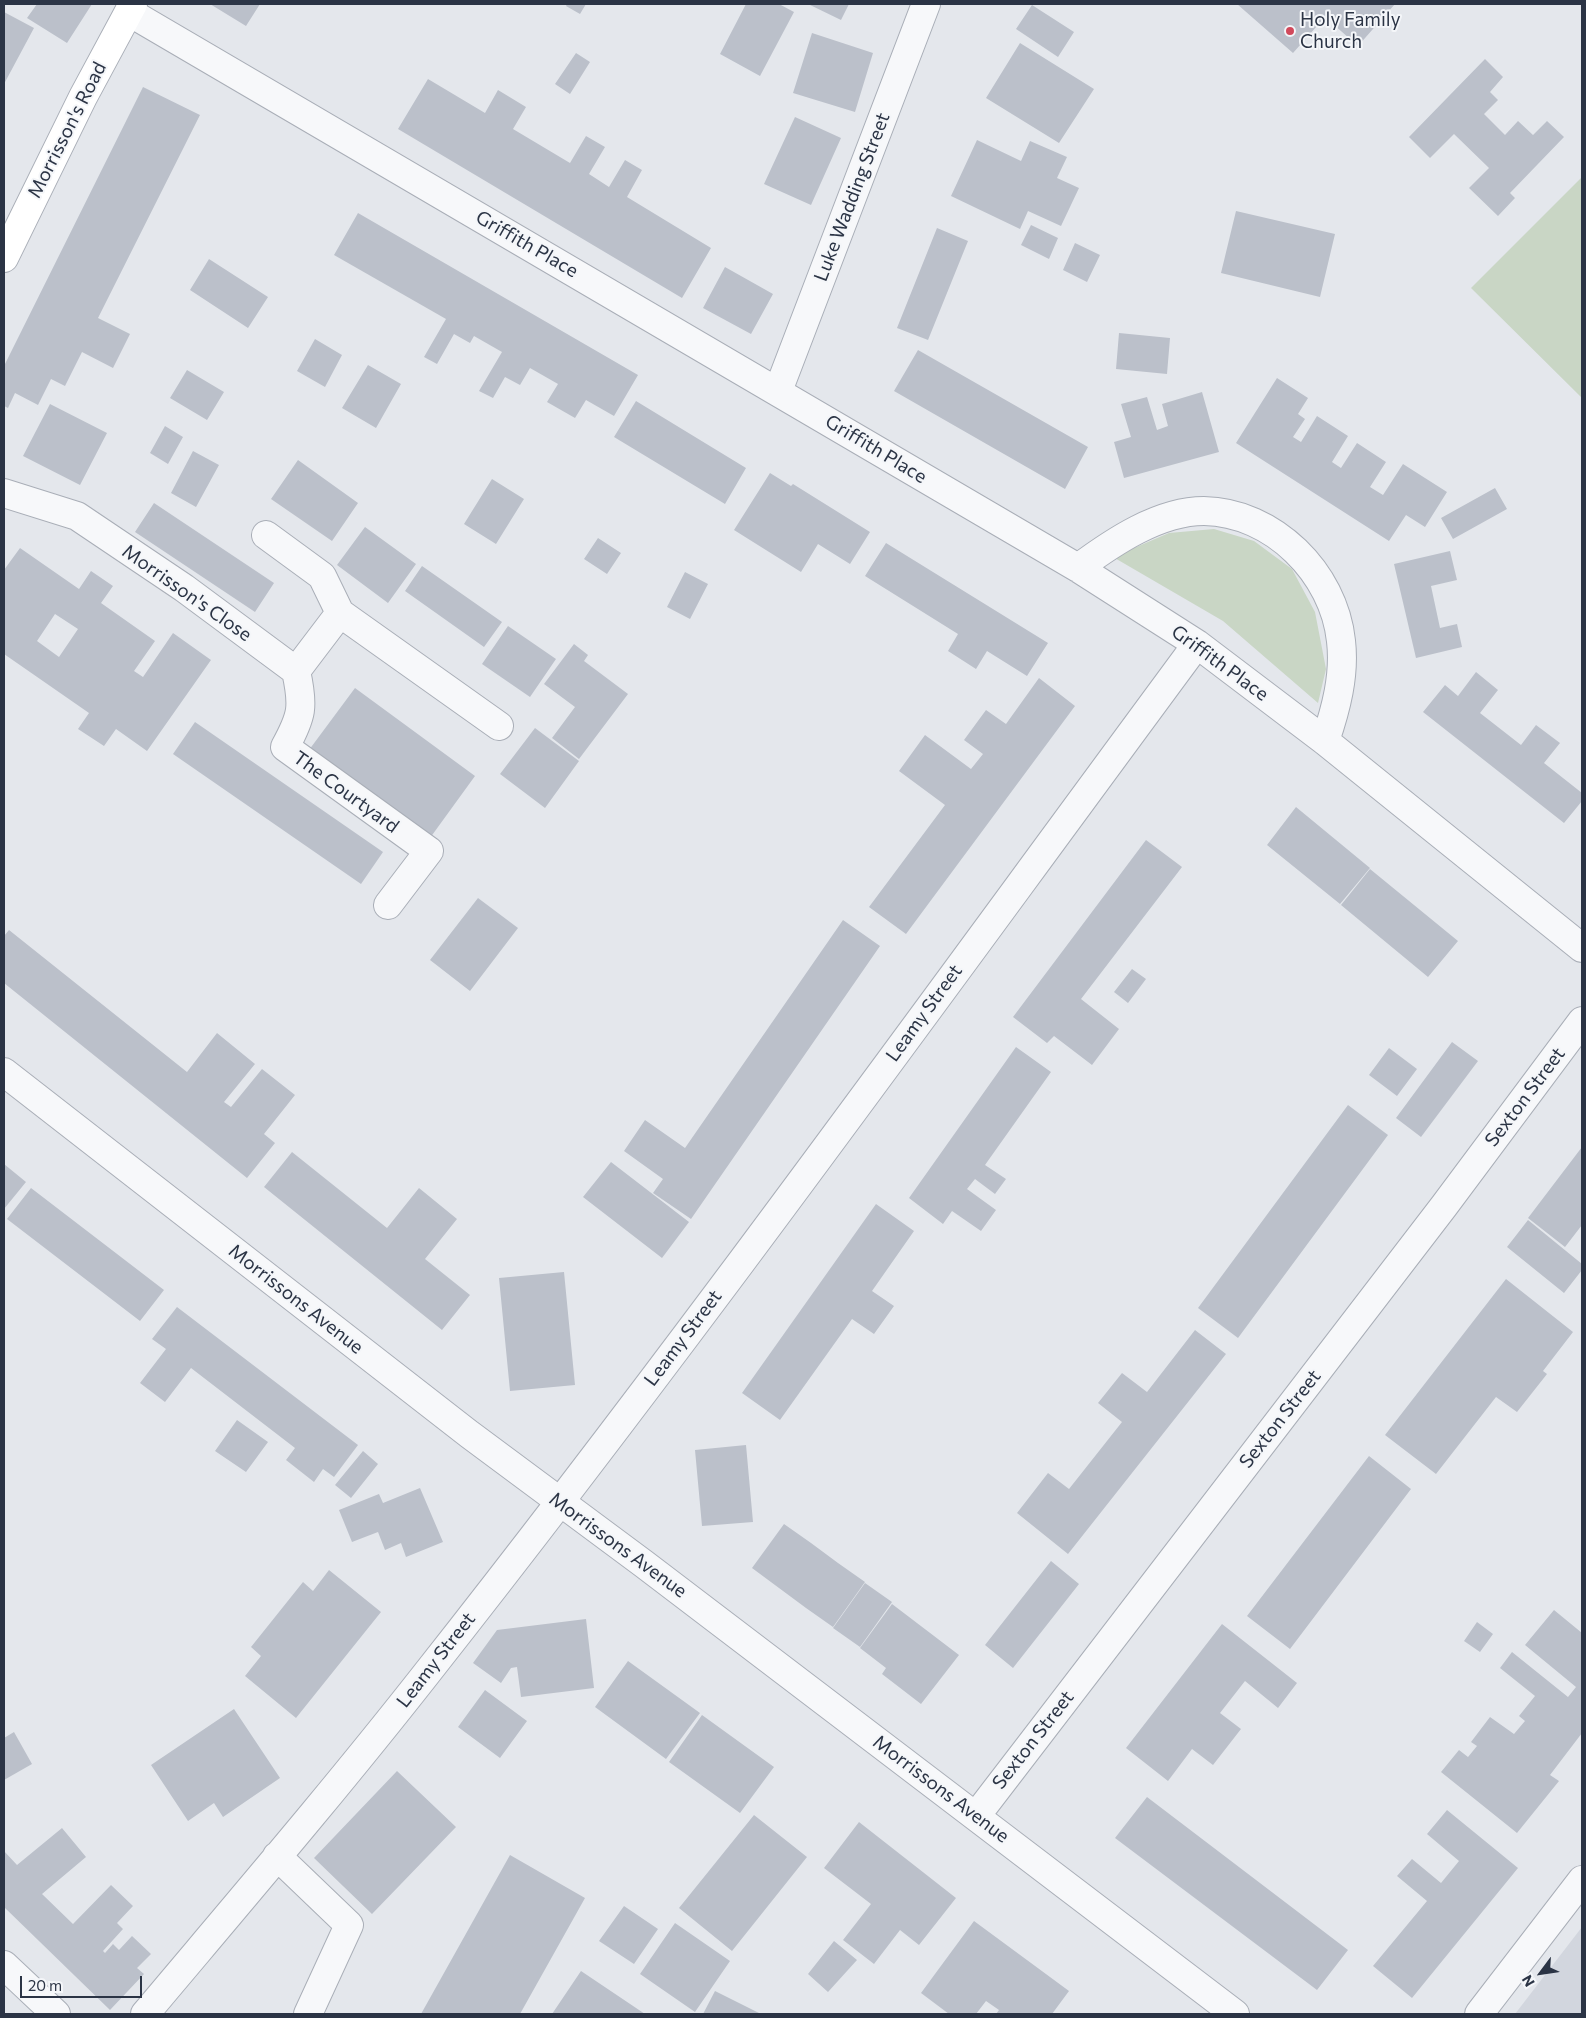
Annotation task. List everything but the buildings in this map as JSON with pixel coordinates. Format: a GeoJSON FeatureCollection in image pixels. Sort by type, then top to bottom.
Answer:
{"type":"FeatureCollection","features":[{"type":"Feature","properties":{"kind":"main road","name":"Morrisson's Road"},"geometry":{"type":"LineString","coordinates":[[4,258],[78,105],[131,8]]}},
{"type":"Feature","properties":{"kind":"street","name":"Luke Wadding Street"},"geometry":{"type":"LineString","coordinates":[[778,391],[926,4]]}},
{"type":"Feature","properties":{"kind":"street","name":"Griffith Place"},"geometry":{"type":"LineString","coordinates":[[131,8],[1078,568],[1196,644],[1325,741],[1582,948]]}},
{"type":"Feature","properties":{"kind":"street","name":"Morrisson's Close"},"geometry":{"type":"LineString","coordinates":[[4,493],[77,516],[184,588],[296,672]]}},
{"type":"Feature","properties":{"kind":"street"},"geometry":{"type":"LineString","coordinates":[[1078,568],[1120,538],[1182,514],[1203,511],[1224,513],[1243,518],[1261,526],[1280,538],[1296,552],[1321,582],[1336,615],[1341,640],[1339,690],[1325,741]]}},
{"type":"Feature","properties":{"kind":"street"},"geometry":{"type":"LineString","coordinates":[[266,535],[322,576],[340,613],[500,726]]}},
{"type":"Feature","properties":{"kind":"street"},"geometry":{"type":"LineString","coordinates":[[296,672],[340,613]]}},
{"type":"Feature","properties":{"kind":"street","name":"Leamy Street"},"geometry":{"type":"LineString","coordinates":[[145,2014],[425,1676],[560,1502],[785,1202],[1196,644]]}},
{"type":"Feature","properties":{"kind":"street","name":"The Courtyard"},"geometry":{"type":"LineString","coordinates":[[296,672],[301,693],[302,709],[296,727],[285,747],[429,851],[388,905]]}},
{"type":"Feature","properties":{"kind":"street","name":"Sexton Street"},"geometry":{"type":"LineString","coordinates":[[976,1816],[1444,1206],[1582,1020]]}},
{"type":"Feature","properties":{"kind":"street","name":"Morrissons Avenue"},"geometry":{"type":"LineString","coordinates":[[4,1072],[560,1502],[1235,2014]]}},
{"type":"Feature","properties":{"kind":"street"},"geometry":{"type":"LineString","coordinates":[[277,1856],[349,1926],[308,2014]]}},
{"type":"Feature","properties":{"kind":"street"},"geometry":{"type":"LineString","coordinates":[[1479,2014],[1582,1880]]}},
{"type":"Feature","properties":{"kind":"street"},"geometry":{"type":"LineString","coordinates":[[4,1964],[56,2014]]}},
{"type":"Feature","properties":{"kind":"shaded area"},"geometry":{"type":"Polygon","coordinates":[[[1582,1927],[1582,2014],[1515,2014],[1582,1927]]]}},
{"type":"Feature","properties":{"kind":"green space"},"geometry":{"type":"Polygon","coordinates":[[[1582,177],[1582,398],[1471,288],[1582,177]]]}},
{"type":"Feature","properties":{"kind":"green space"},"geometry":{"type":"Polygon","coordinates":[[[1214,529],[1254,541],[1292,569],[1315,612],[1326,669],[1318,703],[1223,621],[1113,557],[1169,533],[1214,529]]]}},
{"type":"Feature","properties":{"kind":"place","name":"Holy Family Church"},"geometry":{"type":"Point","coordinates":[1290,31]}}]}
